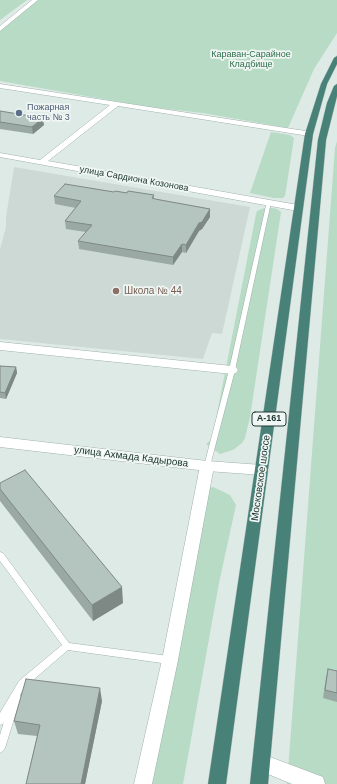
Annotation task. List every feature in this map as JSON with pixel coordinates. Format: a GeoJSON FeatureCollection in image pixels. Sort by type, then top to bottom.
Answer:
{"type":"FeatureCollection","features":[{"type":"Feature","properties":{"kind":"highway","name":"Московское шоссе"},"geometry":{"type":"LineString","coordinates":[[217,784],[240,610],[262,470],[309,134],[324,84],[337,58]]}},
{"type":"Feature","properties":{"kind":"highway","name":"А-161"},"geometry":{"type":"LineString","coordinates":[[259,784],[322,140],[331,103],[337,86]]}},
{"type":"Feature","properties":{"kind":"street"},"geometry":{"type":"LineString","coordinates":[[0,29],[35,0]]}},
{"type":"Feature","properties":{"kind":"street"},"geometry":{"type":"LineString","coordinates":[[0,86],[309,134]]}},
{"type":"Feature","properties":{"kind":"street"},"geometry":{"type":"LineString","coordinates":[[41,163],[115,105]]}},
{"type":"Feature","properties":{"kind":"street","name":"улица Сардиона Козонова"},"geometry":{"type":"LineString","coordinates":[[0,155],[298,208]]}},
{"type":"Feature","properties":{"kind":"street"},"geometry":{"type":"LineString","coordinates":[[0,346],[232,370]]}},
{"type":"Feature","properties":{"kind":"street","name":"улица Ахмада Кадырова"},"geometry":{"type":"LineString","coordinates":[[0,442],[206,466],[262,470]]}},
{"type":"Feature","properties":{"kind":"street"},"geometry":{"type":"LineString","coordinates":[[143,784],[170,660],[206,466]]}},
{"type":"Feature","properties":{"kind":"street"},"geometry":{"type":"LineString","coordinates":[[262,763],[316,784]]}},
{"type":"Feature","properties":{"kind":"lane"},"geometry":{"type":"LineString","coordinates":[[206,466],[232,370],[269,202]]}},
{"type":"Feature","properties":{"kind":"lane"},"geometry":{"type":"LineString","coordinates":[[0,555],[66,646],[170,660]]}},
{"type":"Feature","properties":{"kind":"lane"},"geometry":{"type":"LineString","coordinates":[[0,721],[22,684],[66,646]]}},
{"type":"Feature","properties":{"kind":"lane"},"geometry":{"type":"LineString","coordinates":[[0,748],[22,684]]}},
{"type":"Feature","properties":{"kind":"shaded area","name":"Школа № 44"},"geometry":{"type":"Polygon","coordinates":[[[14,167],[250,207],[222,334],[212,333],[203,359],[0,339],[0,249],[6,227],[6,217],[14,167]]]}},
{"type":"Feature","properties":{"kind":"green space"},"geometry":{"type":"Polygon","coordinates":[[[0,0],[27,0],[0,20],[0,0]]]}},
{"type":"Feature","properties":{"kind":"green space","name":"Караван-Сарайное Кладбище"},"geometry":{"type":"Polygon","coordinates":[[[37,0],[337,0],[337,33],[314,69],[288,128],[203,113],[149,107],[0,81],[0,30],[37,0]]]}},
{"type":"Feature","properties":{"kind":"green space"},"geometry":{"type":"Polygon","coordinates":[[[271,132],[290,135],[294,138],[285,196],[283,198],[274,198],[250,193],[271,132]]]}},
{"type":"Feature","properties":{"kind":"green space"},"geometry":{"type":"Polygon","coordinates":[[[337,141],[337,784],[287,784],[335,148],[337,141]]]}},
{"type":"Feature","properties":{"kind":"green space"},"geometry":{"type":"Polygon","coordinates":[[[267,207],[277,209],[281,212],[250,417],[245,438],[242,443],[233,450],[220,454],[206,444],[212,439],[256,214],[257,211],[267,207]]]}},
{"type":"Feature","properties":{"kind":"green space"},"geometry":{"type":"Polygon","coordinates":[[[213,487],[230,495],[236,505],[219,583],[183,784],[139,784],[206,489],[213,487]]]}},
{"type":"Feature","properties":{"kind":"building"},"geometry":{"type":"Polygon","coordinates":[[[0,111],[43,118],[32,127],[0,122],[0,111]]]}},
{"type":"Feature","properties":{"kind":"building"},"geometry":{"type":"Polygon","coordinates":[[[65,184],[114,192],[127,193],[128,191],[154,195],[152,198],[155,199],[210,209],[202,222],[199,223],[186,245],[182,244],[173,257],[78,241],[92,225],[65,221],[81,201],[54,196],[65,184]]]}},
{"type":"Feature","properties":{"kind":"building"},"geometry":{"type":"Polygon","coordinates":[[[0,366],[16,367],[5,393],[0,392],[0,366]]]}},
{"type":"Feature","properties":{"kind":"building"},"geometry":{"type":"Polygon","coordinates":[[[25,470],[122,587],[92,605],[0,489],[0,483],[25,470]]]}},
{"type":"Feature","properties":{"kind":"building"},"geometry":{"type":"Polygon","coordinates":[[[328,669],[337,671],[337,693],[325,690],[328,669]]]}},
{"type":"Feature","properties":{"kind":"building"},"geometry":{"type":"Polygon","coordinates":[[[26,679],[100,688],[81,784],[26,784],[40,725],[14,721],[26,679]]]}},
{"type":"Feature","properties":{"kind":"place","name":"Пожарная часть № 3"},"geometry":{"type":"Point","coordinates":[19,113]}},
{"type":"Feature","properties":{"kind":"place","name":"Школа № 44"},"geometry":{"type":"Point","coordinates":[116,291]}}]}
